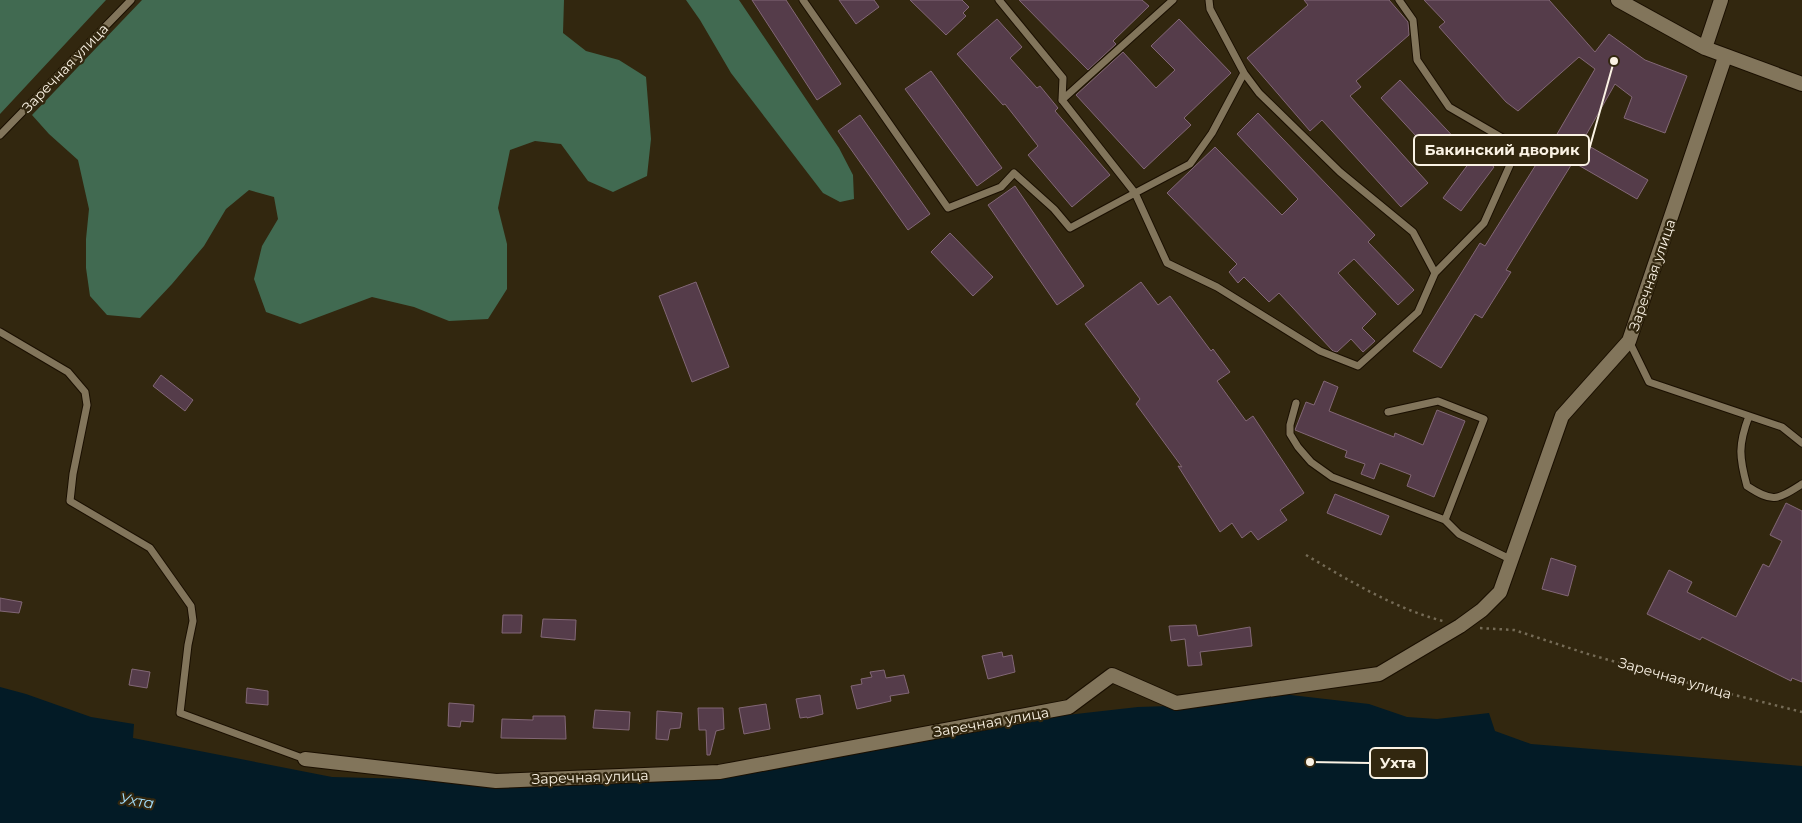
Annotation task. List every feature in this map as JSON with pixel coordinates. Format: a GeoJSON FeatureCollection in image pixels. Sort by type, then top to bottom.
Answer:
{"type":"FeatureCollection","features":[{"type":"Feature","properties":{"kind":"street"},"geometry":{"type":"LineString","coordinates":[[1618,0],[1705,48],[1802,84]]}},
{"type":"Feature","properties":{"kind":"street"},"geometry":{"type":"LineString","coordinates":[[1705,48],[1721,0]]}},
{"type":"Feature","properties":{"kind":"street","name":"Заречная улица"},"geometry":{"type":"LineString","coordinates":[[306,759],[496,781],[719,772],[1069,707],[1112,675],[1176,703],[1379,674],[1460,626],[1482,610],[1500,592],[1562,416],[1630,341],[1725,56]]}},
{"type":"Feature","properties":{"kind":"lane","name":"Заречная улица"},"geometry":{"type":"LineString","coordinates":[[0,135],[130,0]]}},
{"type":"Feature","properties":{"kind":"lane"},"geometry":{"type":"LineString","coordinates":[[803,0],[948,208],[1001,187],[1014,173],[1054,208],[1070,228],[1190,164],[1212,134],[1244,73]]}},
{"type":"Feature","properties":{"kind":"lane"},"geometry":{"type":"LineString","coordinates":[[999,0],[1063,78],[1062,100],[1135,193],[1167,263],[1217,287],[1320,351],[1358,366],[1418,312],[1435,273],[1484,224],[1518,147],[1449,107],[1417,60],[1413,20],[1399,0]]}},
{"type":"Feature","properties":{"kind":"lane"},"geometry":{"type":"LineString","coordinates":[[1209,0],[1210,9],[1244,73],[1259,94],[1340,172],[1413,232],[1435,273]]}},
{"type":"Feature","properties":{"kind":"lane"},"geometry":{"type":"LineString","coordinates":[[1062,100],[1171,1]]}},
{"type":"Feature","properties":{"kind":"lane","name":"Заречная улица"},"geometry":{"type":"LineString","coordinates":[[0,332],[68,372],[85,392],[87,405],[73,474],[70,501],[150,548],[191,606],[193,621],[188,645],[180,713],[306,759]]}},
{"type":"Feature","properties":{"kind":"lane"},"geometry":{"type":"LineString","coordinates":[[1630,341],[1650,382],[1782,427],[1802,443]]}},
{"type":"Feature","properties":{"kind":"lane"},"geometry":{"type":"LineString","coordinates":[[1388,412],[1438,401],[1484,419],[1444,520]]}},
{"type":"Feature","properties":{"kind":"lane"},"geometry":{"type":"LineString","coordinates":[[1296,403],[1290,425],[1290,434],[1310,462],[1332,477],[1444,520],[1459,534],[1512,560]]}},
{"type":"Feature","properties":{"kind":"lane"},"geometry":{"type":"LineString","coordinates":[[1749,416],[1741,436],[1740,462],[1747,486],[1763,497],[1781,497],[1802,484]]}},
{"type":"Feature","properties":{"kind":"path"},"geometry":{"type":"LineString","coordinates":[[1306,555],[1377,595],[1420,615],[1460,626]]}},
{"type":"Feature","properties":{"kind":"path","name":"Заречная улица"},"geometry":{"type":"LineString","coordinates":[[1460,626],[1514,630],[1668,677],[1802,712]]}},
{"type":"Feature","properties":{"kind":"green space"},"geometry":{"type":"Polygon","coordinates":[[[0,0],[106,0],[0,114],[0,0]]]}},
{"type":"Feature","properties":{"kind":"green space"},"geometry":{"type":"Polygon","coordinates":[[[142,0],[564,0],[563,33],[586,51],[619,60],[646,77],[651,139],[647,176],[613,192],[588,181],[561,144],[535,141],[510,150],[498,208],[507,244],[507,289],[488,319],[449,321],[414,307],[372,297],[300,324],[266,312],[254,279],[262,246],[278,219],[274,197],[249,190],[226,209],[204,246],[140,318],[107,315],[90,296],[86,268],[89,209],[78,160],[49,134],[32,115],[142,0]]]}},
{"type":"Feature","properties":{"kind":"green space"},"geometry":{"type":"Polygon","coordinates":[[[686,0],[739,0],[839,148],[853,175],[854,199],[840,202],[823,193],[731,73],[686,0]]]}},
{"type":"Feature","properties":{"kind":"water"},"geometry":{"type":"Polygon","coordinates":[[[0,687],[91,717],[134,724],[133,738],[332,777],[413,779],[480,785],[719,778],[782,768],[967,731],[1067,715],[1138,707],[1201,705],[1282,694],[1369,704],[1407,717],[1437,719],[1489,713],[1495,731],[1531,744],[1802,766],[1802,823],[0,823],[0,687]]]}},
{"type":"Feature","properties":{"kind":"building"},"geometry":{"type":"Polygon","coordinates":[[[752,0],[786,0],[841,84],[817,100],[752,0]]]}},
{"type":"Feature","properties":{"kind":"building"},"geometry":{"type":"Polygon","coordinates":[[[839,0],[874,0],[879,7],[856,24],[839,0]]]}},
{"type":"Feature","properties":{"kind":"building"},"geometry":{"type":"Polygon","coordinates":[[[910,0],[962,0],[969,7],[963,13],[966,16],[946,35],[910,0]]]}},
{"type":"Feature","properties":{"kind":"building"},"geometry":{"type":"Polygon","coordinates":[[[1019,0],[1142,0],[1149,6],[1113,41],[1116,44],[1088,70],[1019,0]]]}},
{"type":"Feature","properties":{"kind":"building"},"geometry":{"type":"Polygon","coordinates":[[[1304,0],[1389,0],[1408,22],[1409,35],[1356,81],[1361,87],[1350,96],[1428,183],[1401,207],[1322,120],[1310,131],[1247,58],[1308,5],[1304,0]]]}},
{"type":"Feature","properties":{"kind":"building"},"geometry":{"type":"Polygon","coordinates":[[[1424,0],[1549,0],[1595,52],[1609,34],[1645,60],[1687,76],[1665,133],[1624,118],[1632,97],[1615,84],[1582,142],[1648,180],[1637,199],[1573,162],[1506,270],[1511,272],[1482,318],[1475,314],[1441,368],[1413,351],[1480,243],[1485,246],[1537,163],[1539,165],[1595,69],[1579,57],[1518,111],[1506,102],[1439,27],[1445,22],[1424,0]]]}},
{"type":"Feature","properties":{"kind":"building"},"geometry":{"type":"Polygon","coordinates":[[[997,19],[1022,47],[1010,58],[1037,88],[1040,86],[1058,108],[1055,111],[1110,175],[1072,207],[1028,155],[1038,146],[1005,104],[1003,105],[957,54],[997,19]]]}},
{"type":"Feature","properties":{"kind":"building"},"geometry":{"type":"Polygon","coordinates":[[[1179,19],[1231,73],[1184,118],[1191,125],[1144,169],[1076,95],[1123,52],[1156,88],[1175,70],[1151,46],[1179,19]]]}},
{"type":"Feature","properties":{"kind":"building"},"geometry":{"type":"Polygon","coordinates":[[[931,71],[1002,168],[977,186],[905,89],[931,71]]]}},
{"type":"Feature","properties":{"kind":"building"},"geometry":{"type":"Polygon","coordinates":[[[1400,80],[1460,144],[1440,162],[1381,98],[1400,80]]]}},
{"type":"Feature","properties":{"kind":"building"},"geometry":{"type":"Polygon","coordinates":[[[1258,113],[1375,235],[1368,242],[1414,290],[1398,305],[1354,259],[1338,273],[1376,314],[1362,328],[1375,341],[1363,352],[1351,339],[1337,352],[1333,351],[1279,293],[1269,302],[1244,277],[1238,283],[1229,272],[1237,264],[1167,193],[1215,147],[1282,215],[1298,199],[1237,134],[1258,113]]]}},
{"type":"Feature","properties":{"kind":"building"},"geometry":{"type":"Polygon","coordinates":[[[860,115],[930,214],[908,230],[838,131],[860,115]]]}},
{"type":"Feature","properties":{"kind":"building"},"geometry":{"type":"Polygon","coordinates":[[[1478,151],[1478,154],[1494,167],[1461,211],[1443,198],[1478,151]]]}},
{"type":"Feature","properties":{"kind":"building"},"geometry":{"type":"Polygon","coordinates":[[[1015,186],[1084,286],[1057,305],[988,205],[1015,186]]]}},
{"type":"Feature","properties":{"kind":"building"},"geometry":{"type":"Polygon","coordinates":[[[950,233],[993,277],[973,296],[931,252],[950,233]]]}},
{"type":"Feature","properties":{"kind":"building"},"geometry":{"type":"Polygon","coordinates":[[[696,282],[729,367],[692,382],[659,296],[696,282]]]}},
{"type":"Feature","properties":{"kind":"building"},"geometry":{"type":"Polygon","coordinates":[[[1141,282],[1158,305],[1170,296],[1211,351],[1213,349],[1230,372],[1217,381],[1246,421],[1253,416],[1304,493],[1280,510],[1287,520],[1258,540],[1251,531],[1242,538],[1232,523],[1220,532],[1178,466],[1182,467],[1136,404],[1140,399],[1085,324],[1141,282]]]}},
{"type":"Feature","properties":{"kind":"building"},"geometry":{"type":"Polygon","coordinates":[[[161,375],[193,400],[185,411],[153,386],[161,375]]]}},
{"type":"Feature","properties":{"kind":"building"},"geometry":{"type":"Polygon","coordinates":[[[1324,381],[1338,387],[1329,411],[1394,437],[1395,433],[1423,445],[1437,410],[1465,421],[1434,497],[1407,486],[1411,475],[1380,463],[1374,479],[1361,474],[1365,464],[1345,457],[1347,451],[1295,430],[1306,402],[1314,405],[1324,381]]]}},
{"type":"Feature","properties":{"kind":"building"},"geometry":{"type":"Polygon","coordinates":[[[1335,494],[1389,516],[1381,535],[1327,513],[1335,494]]]}},
{"type":"Feature","properties":{"kind":"building"},"geometry":{"type":"Polygon","coordinates":[[[1786,503],[1802,511],[1802,682],[1792,678],[1791,681],[1702,637],[1700,640],[1647,614],[1669,570],[1692,582],[1687,592],[1736,617],[1763,564],[1769,567],[1782,541],[1770,535],[1786,503]]]}},
{"type":"Feature","properties":{"kind":"building"},"geometry":{"type":"Polygon","coordinates":[[[1551,558],[1576,566],[1568,596],[1542,589],[1551,558]]]}},
{"type":"Feature","properties":{"kind":"building"},"geometry":{"type":"Polygon","coordinates":[[[0,598],[22,602],[19,613],[0,611],[0,598]]]}},
{"type":"Feature","properties":{"kind":"building"},"geometry":{"type":"Polygon","coordinates":[[[503,615],[522,615],[521,633],[502,633],[503,615]]]}},
{"type":"Feature","properties":{"kind":"building"},"geometry":{"type":"Polygon","coordinates":[[[543,619],[576,620],[575,640],[541,637],[543,619]]]}},
{"type":"Feature","properties":{"kind":"building"},"geometry":{"type":"Polygon","coordinates":[[[1196,625],[1198,636],[1250,627],[1252,646],[1200,652],[1202,665],[1188,666],[1185,639],[1171,641],[1169,626],[1196,625]]]}},
{"type":"Feature","properties":{"kind":"building"},"geometry":{"type":"Polygon","coordinates":[[[1002,652],[1003,657],[1012,655],[1015,672],[988,679],[982,656],[1002,652]]]}},
{"type":"Feature","properties":{"kind":"building"},"geometry":{"type":"Polygon","coordinates":[[[132,669],[150,672],[147,688],[129,685],[132,669]]]}},
{"type":"Feature","properties":{"kind":"building"},"geometry":{"type":"Polygon","coordinates":[[[884,670],[886,678],[904,675],[909,693],[890,696],[891,701],[857,709],[851,686],[862,684],[861,679],[872,677],[870,672],[884,670]]]}},
{"type":"Feature","properties":{"kind":"building"},"geometry":{"type":"Polygon","coordinates":[[[247,688],[268,691],[268,705],[246,703],[247,688]]]}},
{"type":"Feature","properties":{"kind":"building"},"geometry":{"type":"Polygon","coordinates":[[[820,695],[823,714],[800,718],[796,699],[820,695]]]}},
{"type":"Feature","properties":{"kind":"building"},"geometry":{"type":"Polygon","coordinates":[[[449,703],[474,705],[473,722],[461,721],[460,727],[448,726],[449,703]]]}},
{"type":"Feature","properties":{"kind":"building"},"geometry":{"type":"Polygon","coordinates":[[[766,704],[770,729],[744,734],[739,708],[766,704]]]}},
{"type":"Feature","properties":{"kind":"building"},"geometry":{"type":"Polygon","coordinates":[[[698,708],[723,708],[724,729],[716,731],[710,755],[707,755],[706,730],[699,730],[698,708]]]}},
{"type":"Feature","properties":{"kind":"building"},"geometry":{"type":"Polygon","coordinates":[[[595,710],[630,712],[629,730],[593,728],[595,710]]]}},
{"type":"Feature","properties":{"kind":"building"},"geometry":{"type":"Polygon","coordinates":[[[657,711],[682,713],[680,728],[670,729],[668,740],[656,739],[657,711]]]}},
{"type":"Feature","properties":{"kind":"building"},"geometry":{"type":"Polygon","coordinates":[[[533,716],[565,716],[566,739],[501,738],[502,719],[533,720],[533,716]]]}},
{"type":"Feature","properties":{"kind":"place","name":"Бакинский дворик"},"geometry":{"type":"Point","coordinates":[1614,61]}},
{"type":"Feature","properties":{"kind":"place","name":"Ухта"},"geometry":{"type":"Point","coordinates":[1310,762]}}]}
